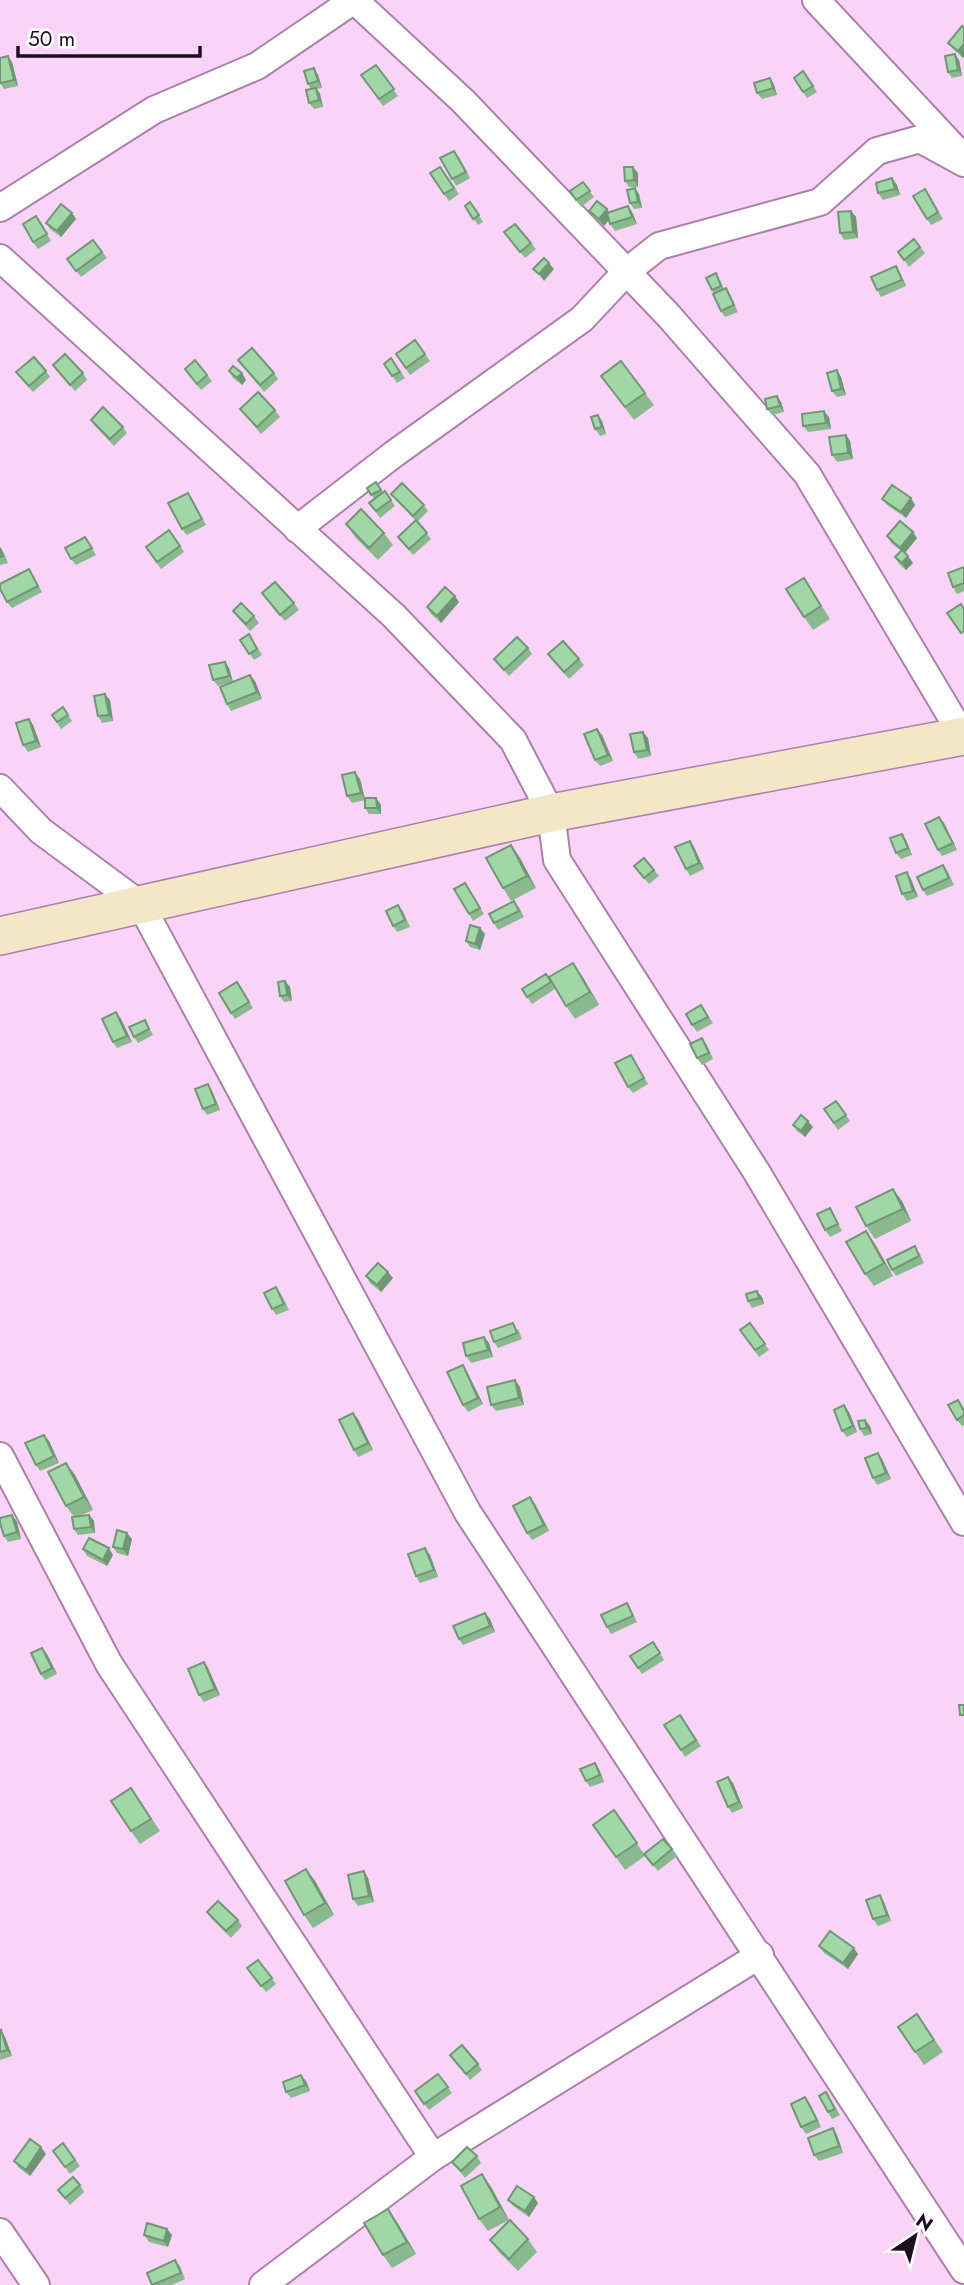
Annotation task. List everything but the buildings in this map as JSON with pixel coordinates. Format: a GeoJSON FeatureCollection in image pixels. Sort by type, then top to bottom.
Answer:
{"type":"FeatureCollection","features":[{"type":"Feature","properties":{"kind":"street"},"geometry":{"type":"LineString","coordinates":[[0,208],[154,110],[257,66],[354,0],[463,101],[626,272],[807,474],[964,737],[551,813],[0,936]]}},
{"type":"Feature","properties":{"kind":"street"},"geometry":{"type":"LineString","coordinates":[[816,0],[964,161]]}},
{"type":"Feature","properties":{"kind":"street"},"geometry":{"type":"LineString","coordinates":[[297,529],[394,454],[582,319],[626,272],[659,246],[820,202],[877,151],[920,139],[964,161]]}},
{"type":"Feature","properties":{"kind":"street"},"geometry":{"type":"LineString","coordinates":[[0,258],[394,616],[513,740],[551,813],[557,860],[756,1171],[964,1522]]}},
{"type":"Feature","properties":{"kind":"street"},"geometry":{"type":"LineString","coordinates":[[0,788],[41,831],[141,905],[468,1513],[964,2270]]}},
{"type":"Feature","properties":{"kind":"street"},"geometry":{"type":"LineString","coordinates":[[0,1456],[109,1664],[364,2048],[433,2157]]}},
{"type":"Feature","properties":{"kind":"street"},"geometry":{"type":"LineString","coordinates":[[263,2285],[433,2157],[760,1955]]}},
{"type":"Feature","properties":{"kind":"street"},"geometry":{"type":"LineString","coordinates":[[0,2232],[36,2285]]}}]}
